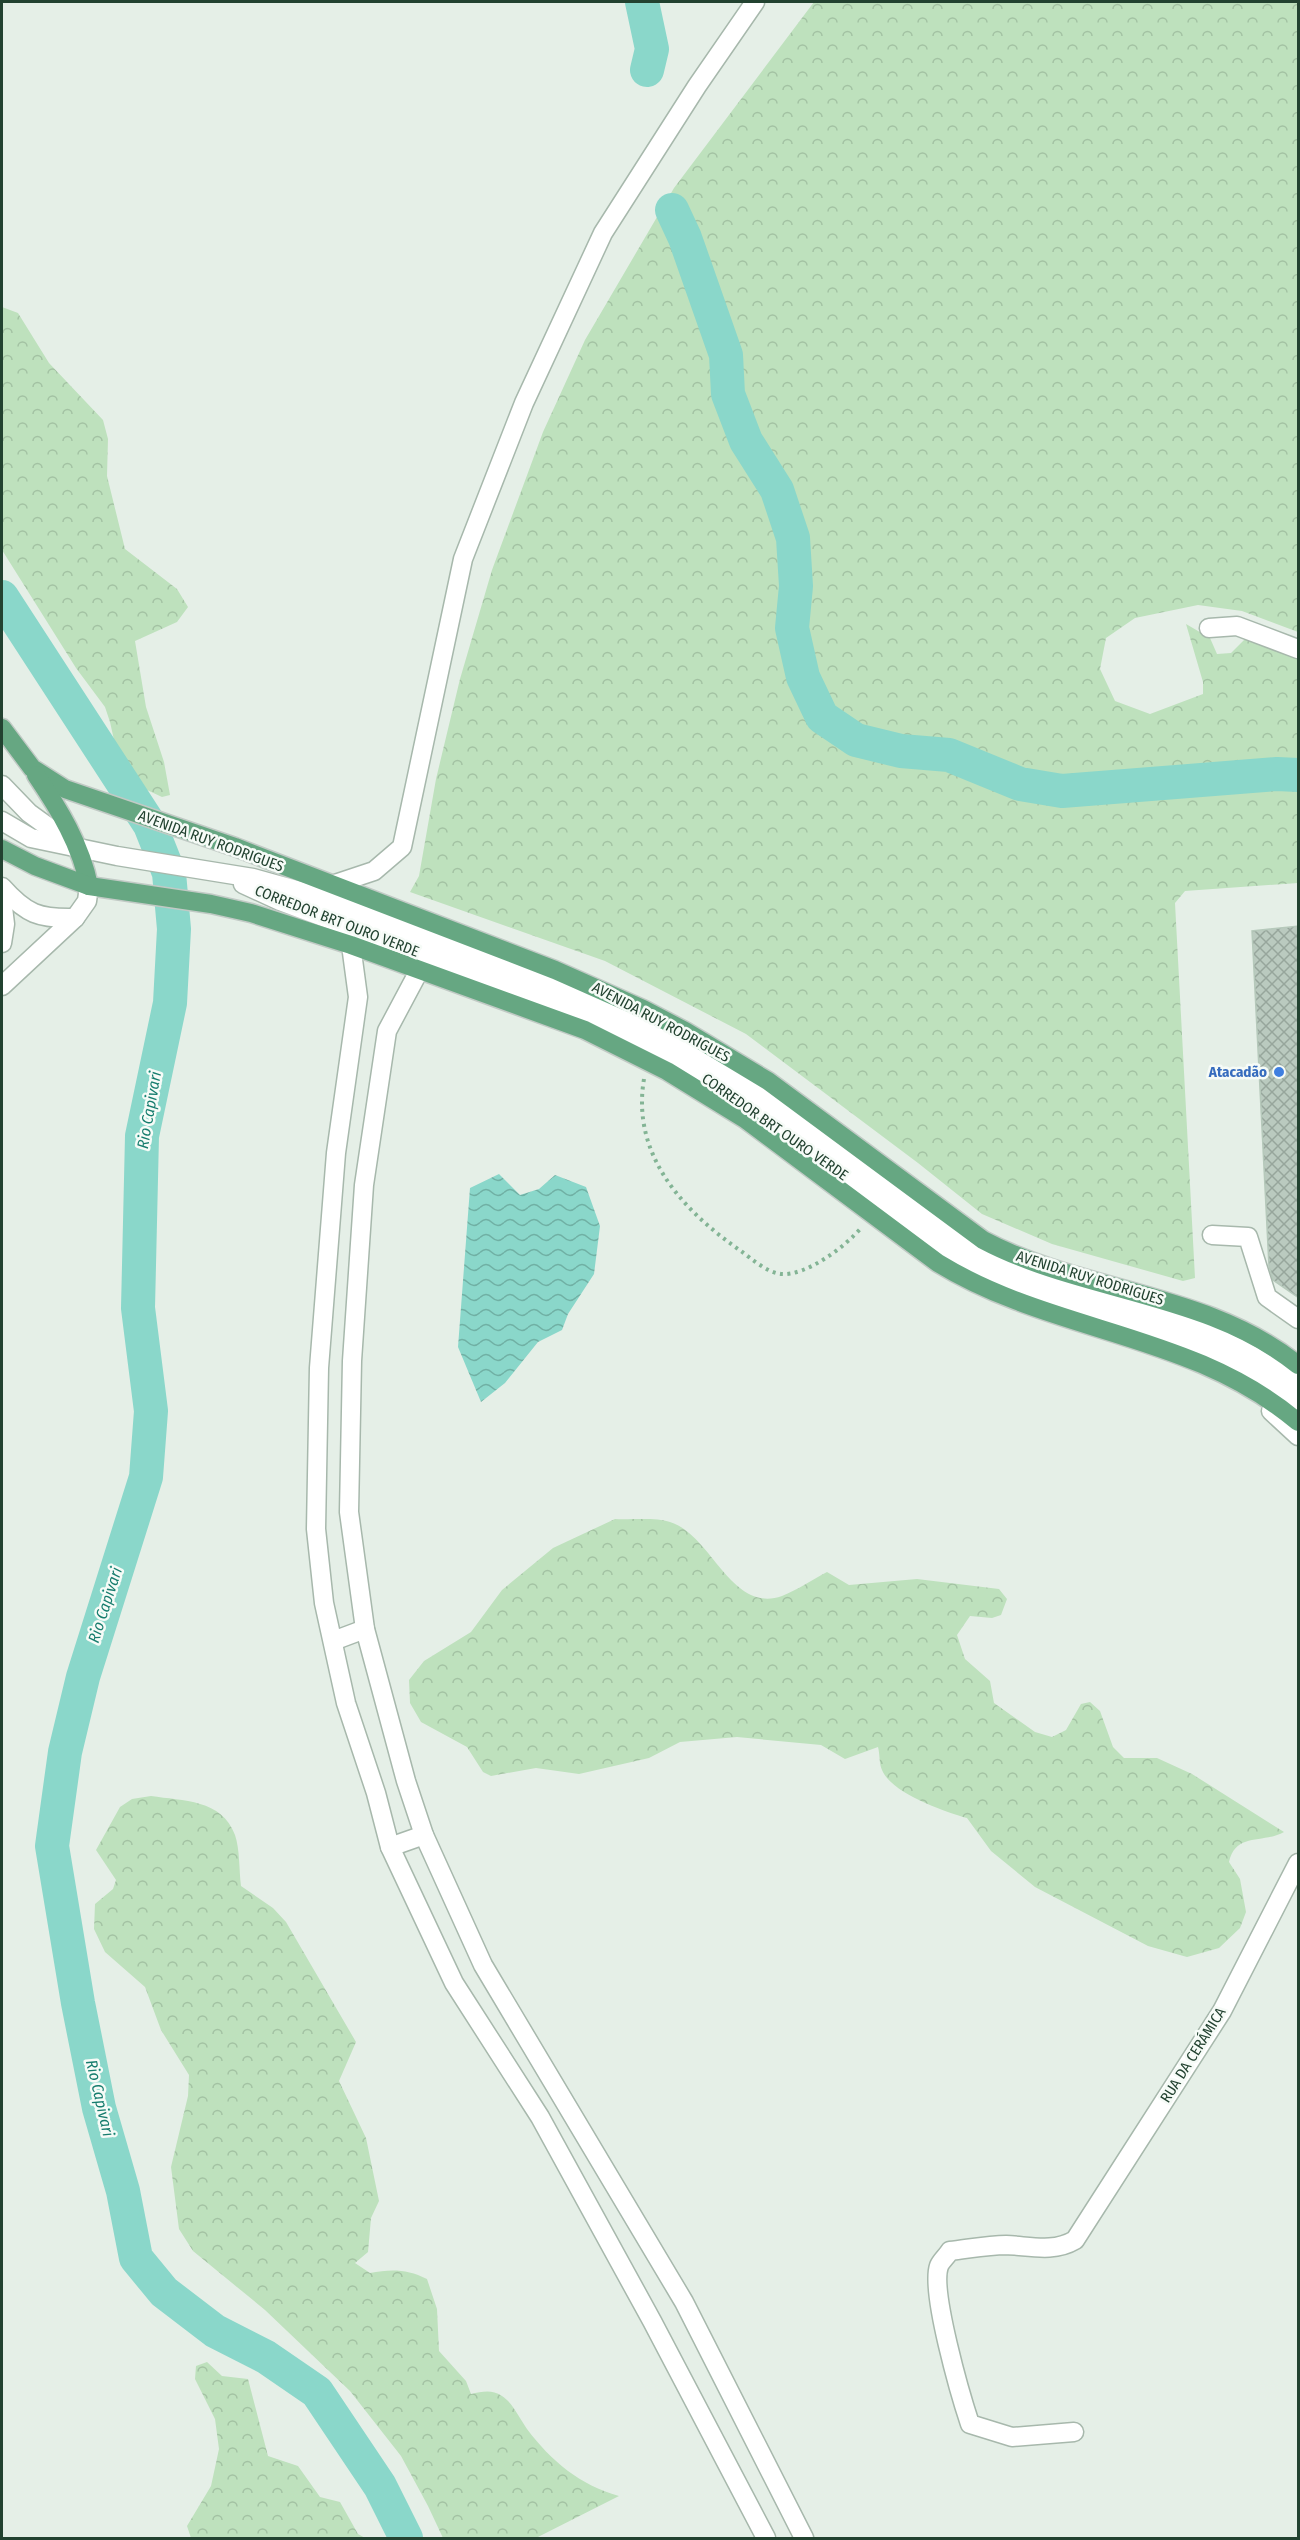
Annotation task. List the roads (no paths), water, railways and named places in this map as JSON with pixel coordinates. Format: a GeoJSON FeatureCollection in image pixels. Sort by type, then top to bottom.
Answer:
{"type":"FeatureCollection","features":[{"type":"Feature","properties":{"kind":"main road","name":"AVENIDA RUY RODRIGUES"},"geometry":{"type":"LineString","coordinates":[[2,728],[32,768],[65,789],[235,847],[573,977],[685,1031],[776,1086],[965,1228],[1003,1251],[1177,1305],[1211,1318],[1245,1332],[1299,1365]]}},
{"type":"Feature","properties":{"kind":"main road"},"geometry":{"type":"LineString","coordinates":[[32,768],[58,809],[78,848],[89,886]]}},
{"type":"Feature","properties":{"kind":"main road"},"geometry":{"type":"LineString","coordinates":[[2,849],[35,866],[89,886],[211,904],[251,913],[420,969],[585,1030],[650,1062],[745,1119],[938,1263],[981,1288],[1028,1307],[1196,1360],[1243,1383],[1299,1422]]}},
{"type":"Feature","properties":{"kind":"street"},"geometry":{"type":"LineString","coordinates":[[332,885],[374,871],[402,848],[463,559],[524,404],[603,233],[697,86],[755,2]]}},
{"type":"Feature","properties":{"kind":"street"},"geometry":{"type":"LineString","coordinates":[[1209,628],[1236,626],[1299,649]]}},
{"type":"Feature","properties":{"kind":"street","name":"CORREDOR BRT OURO VERDE"},"geometry":{"type":"LineString","coordinates":[[2,785],[29,813],[78,848]]}},
{"type":"Feature","properties":{"kind":"street","name":"CORREDOR BRT OURO VERDE"},"geometry":{"type":"LineString","coordinates":[[2,821],[31,838],[117,856],[253,878],[308,893],[549,985],[625,1018],[678,1045],[759,1094],[976,1254],[1018,1274],[1201,1330],[1243,1350],[1286,1375],[1299,1386]]}},
{"type":"Feature","properties":{"kind":"street","name":"CORREDOR BRT OURO VERDE"},"geometry":{"type":"LineString","coordinates":[[198,869],[548,1000],[632,1037],[674,1058],[753,1107],[899,1217],[966,1264],[1033,1294],[1201,1346],[1247,1367],[1299,1403]]}},
{"type":"Feature","properties":{"kind":"street"},"geometry":{"type":"LineString","coordinates":[[2,986],[75,918],[87,901],[89,886]]}},
{"type":"Feature","properties":{"kind":"street"},"geometry":{"type":"LineString","coordinates":[[2,887],[22,908],[32,914],[52,919],[75,918]]}},
{"type":"Feature","properties":{"kind":"street"},"geometry":{"type":"LineString","coordinates":[[2,899],[5,924],[2,943]]}},
{"type":"Feature","properties":{"kind":"street"},"geometry":{"type":"LineString","coordinates":[[351,945],[358,997],[336,1153],[319,1368],[316,1529],[324,1603],[346,1703],[376,1793],[390,1847],[454,1983],[540,2117],[652,2321],[766,2538]]}},
{"type":"Feature","properties":{"kind":"street"},"geometry":{"type":"LineString","coordinates":[[420,969],[387,1031],[364,1185],[352,1361],[349,1512],[365,1629],[406,1781],[424,1835],[483,1965],[684,2302],[804,2538]]}},
{"type":"Feature","properties":{"kind":"street"},"geometry":{"type":"LineString","coordinates":[[1212,1235],[1248,1237],[1267,1296],[1299,1319]]}},
{"type":"Feature","properties":{"kind":"street"},"geometry":{"type":"LineString","coordinates":[[1196,1360],[1250,1392],[1299,1436]]}},
{"type":"Feature","properties":{"kind":"street"},"geometry":{"type":"LineString","coordinates":[[333,1641],[365,1629]]}},
{"type":"Feature","properties":{"kind":"street"},"geometry":{"type":"LineString","coordinates":[[390,1847],[424,1835]]}},
{"type":"Feature","properties":{"kind":"street","name":"RUA DA CERÁMICA"},"geometry":{"type":"LineString","coordinates":[[1074,2432],[1012,2436],[970,2424],[958,2390],[940,2304],[939,2267],[950,2251],[1004,2245],[1043,2248],[1064,2246],[1075,2240],[1222,2011],[1299,1863]]}},
{"type":"Feature","properties":{"kind":"water"},"geometry":{"type":"Polygon","coordinates":[[[499,1174],[520,1195],[539,1189],[555,1175],[586,1187],[600,1226],[594,1274],[568,1314],[562,1330],[538,1342],[505,1383],[481,1402],[458,1347],[470,1188],[499,1174]]]}},
{"type":"Feature","properties":{"kind":"waterway"},"geometry":{"type":"LineString","coordinates":[[642,2],[652,49],[647,70]]}},
{"type":"Feature","properties":{"kind":"waterway"},"geometry":{"type":"LineString","coordinates":[[672,210],[685,238],[726,355],[728,394],[746,441],[777,490],[793,538],[796,586],[792,628],[803,677],[822,717],[856,740],[901,751],[949,755],[1020,784],[1062,791],[1277,774],[1298,775]]}},
{"type":"Feature","properties":{"kind":"waterway","name":"Rio Capivari"},"geometry":{"type":"LineString","coordinates":[[2,597],[150,825],[169,873],[174,929],[170,1003],[142,1136],[138,1308],[151,1411],[146,1477],[83,1677],[65,1752],[52,1846],[78,2003],[99,2108],[123,2191],[136,2258],[164,2292],[215,2331],[266,2357],[317,2392],[380,2486],[406,2538]]}},
{"type":"Feature","properties":{"kind":"place","name":"Atacadão"},"geometry":{"type":"Point","coordinates":[1279,1072]}}]}
